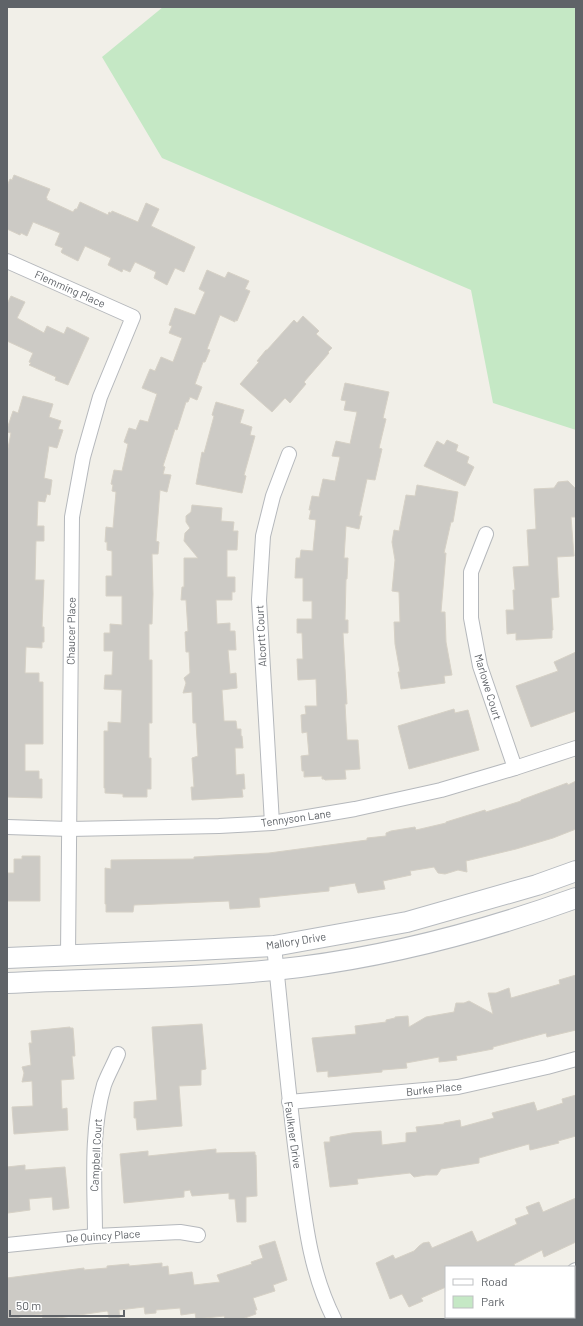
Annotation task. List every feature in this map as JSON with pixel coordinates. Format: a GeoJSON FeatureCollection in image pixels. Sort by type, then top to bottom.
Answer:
{"type":"FeatureCollection","features":[{"type":"Feature","properties":{"kind":"main road","name":"Mallory Drive"},"geometry":{"type":"LineString","coordinates":[[7,958],[274,946],[407,922],[537,885],[576,871]]}},
{"type":"Feature","properties":{"kind":"main road"},"geometry":{"type":"LineString","coordinates":[[7,983],[137,978],[276,969],[347,960],[468,933],[576,898]]}},
{"type":"Feature","properties":{"kind":"street","name":"Flemming Place"},"geometry":{"type":"LineString","coordinates":[[7,261],[133,317]]}},
{"type":"Feature","properties":{"kind":"street","name":"Chaucer Place"},"geometry":{"type":"LineString","coordinates":[[68,955],[72,517],[83,457],[100,397],[133,317]]}},
{"type":"Feature","properties":{"kind":"street","name":"Alcortt Court"},"geometry":{"type":"LineString","coordinates":[[272,823],[259,600],[263,536],[273,496],[290,454]]}},
{"type":"Feature","properties":{"kind":"street","name":"Marlowe Court"},"geometry":{"type":"LineString","coordinates":[[486,534],[471,572],[471,618],[480,666],[515,768]]}},
{"type":"Feature","properties":{"kind":"street","name":"Tennyson Lane"},"geometry":{"type":"LineString","coordinates":[[7,827],[68,829],[219,826],[272,823],[363,808],[441,790],[576,748]]}},
{"type":"Feature","properties":{"kind":"street","name":"Faulkner Drive"},"geometry":{"type":"LineString","coordinates":[[274,946],[289,1102],[307,1236],[316,1273],[327,1305],[334,1319]]}},
{"type":"Feature","properties":{"kind":"street","name":"Campbell Court"},"geometry":{"type":"LineString","coordinates":[[95,1236],[94,1169],[96,1122],[104,1084],[118,1054]]}},
{"type":"Feature","properties":{"kind":"street","name":"Burke Place"},"geometry":{"type":"LineString","coordinates":[[289,1102],[458,1087],[547,1067],[576,1058]]}},
{"type":"Feature","properties":{"kind":"street","name":"De Quincy Place"},"geometry":{"type":"LineString","coordinates":[[7,1244],[95,1236],[180,1232],[198,1235]]}},
{"type":"Feature","properties":{"kind":"green space"},"geometry":{"type":"Polygon","coordinates":[[[163,7],[576,7],[576,430],[493,403],[471,290],[162,158],[102,57],[163,7]]]}},
{"type":"Feature","properties":{"kind":"building"},"geometry":{"type":"Polygon","coordinates":[[[14,175],[50,189],[46,198],[47,200],[73,212],[77,209],[80,202],[108,215],[109,212],[111,213],[112,211],[138,222],[146,203],[159,209],[151,226],[195,247],[184,272],[175,268],[167,285],[154,278],[156,272],[135,262],[130,272],[123,269],[122,272],[108,265],[111,258],[85,246],[78,261],[62,253],[63,248],[55,245],[60,233],[33,222],[27,236],[21,233],[20,235],[7,229],[7,186],[10,179],[12,180],[14,175]]]}},
{"type":"Feature","properties":{"kind":"building"},"geometry":{"type":"Polygon","coordinates":[[[207,270],[225,278],[228,272],[249,281],[245,289],[250,291],[237,321],[235,320],[235,322],[220,315],[207,349],[210,350],[205,362],[203,362],[195,384],[202,387],[197,400],[190,397],[188,402],[186,402],[177,430],[175,429],[163,466],[165,467],[163,474],[171,475],[167,492],[160,490],[156,541],[159,542],[158,554],[152,554],[152,624],[149,624],[149,660],[152,660],[152,723],[149,723],[151,789],[147,789],[147,797],[123,797],[123,794],[105,793],[104,788],[104,731],[108,731],[108,722],[121,723],[122,690],[104,689],[105,675],[112,675],[113,651],[104,651],[104,633],[110,633],[110,624],[122,625],[122,596],[106,596],[106,576],[112,576],[112,551],[107,550],[107,542],[105,542],[106,527],[113,528],[116,492],[112,491],[113,485],[111,484],[114,470],[122,471],[128,444],[124,442],[129,428],[136,430],[140,420],[148,422],[157,394],[142,388],[150,369],[155,371],[161,357],[173,362],[182,338],[169,333],[172,326],[169,325],[175,308],[195,315],[205,292],[199,289],[207,270]]]}},
{"type":"Feature","properties":{"kind":"building"},"geometry":{"type":"Polygon","coordinates":[[[11,296],[25,302],[17,318],[44,333],[47,326],[64,334],[67,327],[89,338],[68,385],[55,380],[56,377],[29,365],[31,363],[29,362],[33,353],[7,341],[7,304],[11,296]]]}},
{"type":"Feature","properties":{"kind":"building"},"geometry":{"type":"Polygon","coordinates":[[[303,316],[319,331],[316,334],[332,348],[304,382],[306,384],[290,403],[285,398],[272,412],[240,384],[259,362],[257,361],[266,350],[294,320],[297,323],[303,316]]]}},
{"type":"Feature","properties":{"kind":"building"},"geometry":{"type":"Polygon","coordinates":[[[345,383],[389,392],[383,418],[386,419],[379,448],[382,449],[375,480],[367,479],[359,516],[362,516],[359,529],[346,526],[344,558],[348,558],[345,620],[348,620],[348,633],[343,633],[347,704],[345,704],[347,740],[358,740],[360,769],[345,770],[346,779],[325,780],[322,779],[322,776],[304,777],[304,771],[302,771],[301,756],[309,755],[307,732],[302,733],[301,715],[306,714],[305,706],[317,706],[316,679],[298,680],[297,659],[303,659],[302,633],[297,633],[297,619],[312,619],[312,601],[303,601],[303,578],[295,578],[296,558],[300,558],[301,550],[313,551],[316,520],[309,519],[311,510],[309,510],[312,496],[319,497],[323,479],[335,481],[340,457],[332,456],[336,441],[350,444],[357,412],[344,410],[346,401],[341,400],[345,383]]]}},
{"type":"Feature","properties":{"kind":"building"},"geometry":{"type":"Polygon","coordinates":[[[23,396],[53,404],[49,417],[61,421],[58,429],[63,430],[57,448],[49,446],[44,478],[52,480],[50,495],[47,494],[45,502],[38,501],[37,526],[44,526],[44,541],[36,541],[35,580],[44,580],[42,627],[44,627],[44,642],[42,642],[42,648],[26,647],[25,673],[39,673],[39,682],[43,682],[43,744],[25,744],[25,771],[39,771],[39,779],[42,779],[42,798],[7,797],[7,453],[11,433],[7,432],[7,429],[13,411],[18,413],[23,396]]]}},
{"type":"Feature","properties":{"kind":"building"},"geometry":{"type":"Polygon","coordinates":[[[216,402],[244,410],[240,423],[252,427],[250,435],[255,436],[244,475],[246,476],[242,493],[196,484],[202,452],[204,453],[214,416],[212,415],[216,402]]]}},
{"type":"Feature","properties":{"kind":"building"},"geometry":{"type":"Polygon","coordinates":[[[447,440],[458,445],[456,451],[469,457],[467,463],[474,467],[465,486],[424,466],[437,441],[444,445],[447,440]]]}},
{"type":"Feature","properties":{"kind":"building"},"geometry":{"type":"Polygon","coordinates":[[[568,481],[576,489],[576,517],[571,517],[574,556],[557,557],[559,597],[551,598],[552,638],[516,640],[516,633],[507,634],[506,610],[514,610],[513,590],[515,590],[513,567],[529,566],[527,530],[536,529],[534,489],[554,488],[558,482],[568,481]]]}},
{"type":"Feature","properties":{"kind":"building"},"geometry":{"type":"Polygon","coordinates":[[[417,485],[458,492],[453,522],[451,522],[444,553],[446,553],[441,612],[445,612],[446,642],[452,675],[444,676],[445,683],[401,689],[398,672],[400,672],[395,644],[394,622],[400,622],[399,592],[392,591],[395,560],[392,542],[394,530],[399,531],[406,495],[415,496],[417,485]]]}},
{"type":"Feature","properties":{"kind":"building"},"geometry":{"type":"Polygon","coordinates":[[[192,505],[222,508],[221,521],[234,522],[233,531],[238,531],[237,550],[227,550],[227,577],[235,577],[235,592],[232,592],[232,600],[216,600],[217,624],[230,623],[230,631],[235,631],[236,650],[228,650],[230,674],[236,673],[237,688],[222,690],[224,721],[236,721],[237,729],[241,729],[243,748],[235,748],[236,775],[244,774],[245,789],[242,789],[243,797],[192,800],[191,787],[194,787],[192,758],[198,756],[196,723],[193,723],[192,692],[183,693],[186,683],[184,678],[190,673],[189,652],[186,652],[185,632],[188,631],[186,600],[181,600],[182,587],[184,587],[184,558],[198,558],[184,541],[185,533],[190,528],[186,522],[186,516],[191,512],[192,505]]]}},
{"type":"Feature","properties":{"kind":"building"},"geometry":{"type":"Polygon","coordinates":[[[576,652],[576,711],[531,727],[516,686],[558,671],[554,662],[576,652]]]}},
{"type":"Feature","properties":{"kind":"building"},"geometry":{"type":"Polygon","coordinates":[[[454,709],[455,713],[468,710],[479,750],[409,769],[398,726],[454,709]]]}},
{"type":"Feature","properties":{"kind":"building"},"geometry":{"type":"Polygon","coordinates":[[[576,781],[576,829],[553,838],[516,849],[466,861],[467,872],[458,870],[445,874],[438,873],[434,867],[410,871],[411,875],[383,881],[385,889],[358,893],[355,883],[329,887],[329,891],[259,898],[260,907],[230,909],[229,901],[134,905],[133,912],[106,912],[105,868],[111,869],[111,860],[194,859],[194,857],[269,853],[367,840],[367,838],[386,836],[386,833],[391,831],[415,827],[416,830],[446,823],[485,810],[486,812],[576,781]]]}},
{"type":"Feature","properties":{"kind":"building"},"geometry":{"type":"Polygon","coordinates":[[[22,856],[40,856],[40,901],[7,901],[7,873],[14,873],[14,859],[22,859],[22,856]]]}},
{"type":"Feature","properties":{"kind":"building"},"geometry":{"type":"Polygon","coordinates":[[[576,975],[576,1030],[547,1037],[546,1033],[493,1047],[493,1049],[456,1056],[457,1060],[439,1062],[439,1057],[406,1063],[407,1068],[328,1077],[328,1071],[317,1072],[312,1038],[356,1034],[355,1026],[386,1022],[386,1020],[395,1017],[408,1016],[409,1027],[426,1017],[454,1012],[456,1003],[464,1003],[469,1001],[493,1014],[488,993],[496,993],[509,988],[511,998],[560,984],[559,980],[576,975]]]}},
{"type":"Feature","properties":{"kind":"building"},"geometry":{"type":"Polygon","coordinates":[[[202,1024],[206,1069],[201,1070],[201,1085],[179,1086],[182,1126],[137,1130],[136,1118],[134,1118],[134,1102],[157,1100],[152,1027],[202,1024]]]}},
{"type":"Feature","properties":{"kind":"building"},"geometry":{"type":"Polygon","coordinates":[[[70,1027],[73,1028],[74,1040],[75,1056],[72,1056],[74,1079],[61,1080],[62,1109],[67,1108],[68,1130],[14,1134],[12,1107],[33,1106],[32,1081],[22,1082],[24,1073],[22,1067],[31,1065],[29,1043],[32,1043],[31,1031],[70,1027]]]}},
{"type":"Feature","properties":{"kind":"building"},"geometry":{"type":"Polygon","coordinates":[[[576,1095],[576,1136],[558,1141],[559,1143],[530,1150],[529,1144],[479,1158],[479,1163],[441,1169],[437,1175],[414,1177],[410,1173],[357,1179],[358,1184],[330,1187],[324,1142],[330,1142],[330,1137],[352,1133],[381,1131],[382,1145],[406,1142],[406,1133],[417,1132],[416,1127],[444,1124],[460,1120],[461,1127],[494,1118],[492,1113],[534,1102],[537,1111],[563,1103],[562,1099],[576,1095]]]}},
{"type":"Feature","properties":{"kind":"building"},"geometry":{"type":"Polygon","coordinates":[[[216,1149],[216,1153],[255,1152],[257,1196],[246,1197],[246,1222],[237,1222],[235,1199],[229,1199],[229,1193],[192,1196],[190,1190],[184,1191],[184,1197],[124,1203],[120,1154],[148,1151],[148,1156],[216,1149]]]}},
{"type":"Feature","properties":{"kind":"building"},"geometry":{"type":"Polygon","coordinates":[[[25,1165],[25,1170],[65,1167],[69,1208],[53,1210],[52,1197],[29,1199],[30,1210],[8,1213],[7,1167],[25,1165]]]}},
{"type":"Feature","properties":{"kind":"building"},"geometry":{"type":"Polygon","coordinates":[[[576,1198],[576,1242],[544,1257],[542,1250],[514,1264],[515,1266],[445,1266],[445,1287],[421,1298],[423,1301],[409,1307],[402,1294],[390,1299],[376,1263],[393,1255],[395,1259],[414,1251],[423,1243],[429,1242],[432,1248],[472,1231],[477,1242],[517,1224],[515,1219],[529,1214],[526,1207],[539,1202],[543,1212],[576,1198]]]}},
{"type":"Feature","properties":{"kind":"building"},"geometry":{"type":"Polygon","coordinates":[[[275,1241],[287,1280],[273,1285],[275,1291],[253,1298],[257,1310],[255,1310],[256,1314],[242,1319],[225,1319],[224,1316],[196,1319],[195,1313],[181,1315],[180,1308],[156,1310],[156,1313],[145,1314],[144,1307],[119,1310],[120,1319],[109,1319],[107,1311],[51,1319],[43,1319],[42,1314],[19,1317],[20,1319],[7,1319],[7,1278],[84,1268],[84,1270],[129,1264],[129,1266],[162,1263],[162,1267],[168,1266],[169,1275],[192,1272],[194,1285],[220,1282],[217,1275],[252,1264],[251,1262],[263,1258],[259,1246],[275,1241]]]}}]}
